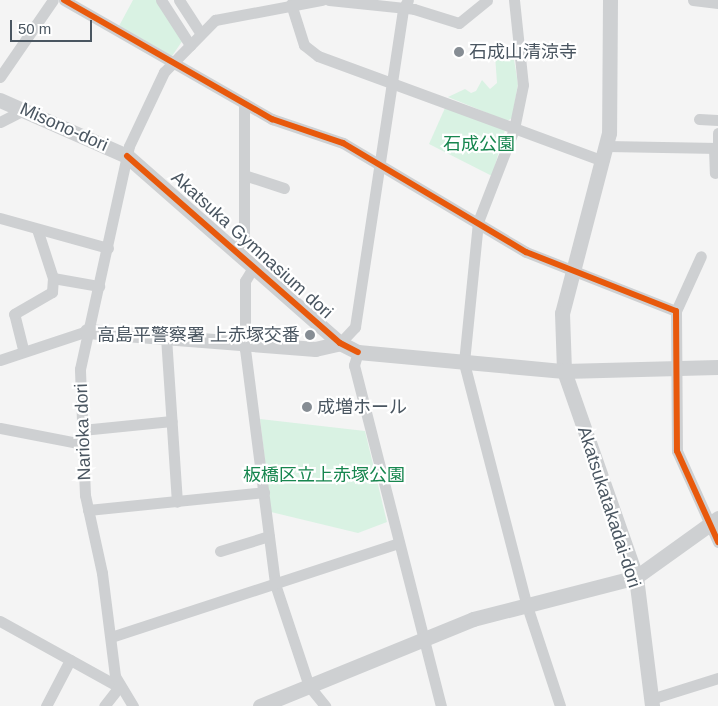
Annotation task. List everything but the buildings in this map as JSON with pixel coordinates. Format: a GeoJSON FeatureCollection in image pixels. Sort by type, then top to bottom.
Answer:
{"type":"FeatureCollection","features":[{"type":"Feature","properties":{"kind":"street"},"geometry":{"type":"LineString","coordinates":[[0,77],[53,0]]}},
{"type":"Feature","properties":{"kind":"street"},"geometry":{"type":"LineString","coordinates":[[64,0],[272,119],[344,143],[526,252],[676,311]]}},
{"type":"Feature","properties":{"kind":"street"},"geometry":{"type":"LineString","coordinates":[[162,0],[190,45]]}},
{"type":"Feature","properties":{"kind":"street"},"geometry":{"type":"LineString","coordinates":[[179,0],[201,34]]}},
{"type":"Feature","properties":{"kind":"street"},"geometry":{"type":"LineString","coordinates":[[172,62],[215,20],[254,6],[322,0]]}},
{"type":"Feature","properties":{"kind":"street"},"geometry":{"type":"LineString","coordinates":[[329,0],[406,4],[459,23],[486,0]]}},
{"type":"Feature","properties":{"kind":"street"},"geometry":{"type":"LineString","coordinates":[[514,0],[523,85],[514,129],[478,222],[464,362],[528,606],[560,706]]}},
{"type":"Feature","properties":{"kind":"street","name":"Akatsukatakadai-dori"},"geometry":{"type":"LineString","coordinates":[[610,0],[607,146],[562,317],[564,371],[636,577],[652,703]]}},
{"type":"Feature","properties":{"kind":"street"},"geometry":{"type":"LineString","coordinates":[[693,0],[718,4]]}},
{"type":"Feature","properties":{"kind":"street"},"geometry":{"type":"LineString","coordinates":[[291,4],[299,35],[310,51],[603,162]]}},
{"type":"Feature","properties":{"kind":"street"},"geometry":{"type":"LineString","coordinates":[[37,229],[53,278],[52,292],[14,314],[23,349],[29,353],[87,331],[315,350],[340,343],[354,328],[406,4]]}},
{"type":"Feature","properties":{"kind":"street","name":"Narioka dori"},"geometry":{"type":"LineString","coordinates":[[133,706],[119,687],[88,510],[80,369],[127,156],[172,62]]}},
{"type":"Feature","properties":{"kind":"street","name":"Misono-dori"},"geometry":{"type":"LineString","coordinates":[[0,100],[127,156]]}},
{"type":"Feature","properties":{"kind":"street"},"geometry":{"type":"LineString","coordinates":[[236,251],[244,236],[244,103]]}},
{"type":"Feature","properties":{"kind":"street"},"geometry":{"type":"LineString","coordinates":[[0,122],[24,110]]}},
{"type":"Feature","properties":{"kind":"street"},"geometry":{"type":"LineString","coordinates":[[699,119],[718,120]]}},
{"type":"Feature","properties":{"kind":"street"},"geometry":{"type":"LineString","coordinates":[[715,173],[718,133]]}},
{"type":"Feature","properties":{"kind":"street"},"geometry":{"type":"LineString","coordinates":[[607,146],[717,148]]}},
{"type":"Feature","properties":{"kind":"street","name":"Akatsuka Gymnasium dori"},"geometry":{"type":"LineString","coordinates":[[127,156],[340,343],[358,352],[564,371],[718,366]]}},
{"type":"Feature","properties":{"kind":"street"},"geometry":{"type":"LineString","coordinates":[[244,175],[284,188]]}},
{"type":"Feature","properties":{"kind":"street"},"geometry":{"type":"LineString","coordinates":[[0,218],[108,248]]}},
{"type":"Feature","properties":{"kind":"street"},"geometry":{"type":"LineString","coordinates":[[701,256],[676,311],[677,451],[714,520],[718,542]]}},
{"type":"Feature","properties":{"kind":"street"},"geometry":{"type":"LineString","coordinates":[[254,266],[245,281],[245,344],[275,584],[309,686],[325,706]]}},
{"type":"Feature","properties":{"kind":"street"},"geometry":{"type":"LineString","coordinates":[[53,278],[99,286]]}},
{"type":"Feature","properties":{"kind":"street"},"geometry":{"type":"LineString","coordinates":[[166,337],[178,502]]}},
{"type":"Feature","properties":{"kind":"street"},"geometry":{"type":"LineString","coordinates":[[0,360],[23,349]]}},
{"type":"Feature","properties":{"kind":"street"},"geometry":{"type":"LineString","coordinates":[[358,352],[354,365],[441,706]]}},
{"type":"Feature","properties":{"kind":"street"},"geometry":{"type":"LineString","coordinates":[[82,430],[172,421]]}},
{"type":"Feature","properties":{"kind":"street"},"geometry":{"type":"LineString","coordinates":[[0,428],[83,444]]}},
{"type":"Feature","properties":{"kind":"street"},"geometry":{"type":"LineString","coordinates":[[88,510],[264,492]]}},
{"type":"Feature","properties":{"kind":"street"},"geometry":{"type":"LineString","coordinates":[[260,706],[423,637],[636,577],[714,520]]}},
{"type":"Feature","properties":{"kind":"street"},"geometry":{"type":"LineString","coordinates":[[220,551],[269,536]]}},
{"type":"Feature","properties":{"kind":"street"},"geometry":{"type":"LineString","coordinates":[[110,637],[399,543]]}},
{"type":"Feature","properties":{"kind":"street"},"geometry":{"type":"LineString","coordinates":[[0,621],[119,687],[104,706]]}},
{"type":"Feature","properties":{"kind":"street"},"geometry":{"type":"LineString","coordinates":[[46,706],[70,660]]}},
{"type":"Feature","properties":{"kind":"street"},"geometry":{"type":"LineString","coordinates":[[652,703],[718,678]]}},
{"type":"Feature","properties":{"kind":"green space"},"geometry":{"type":"Polygon","coordinates":[[[133,0],[157,0],[183,40],[172,56],[119,26],[133,0]]]}},
{"type":"Feature","properties":{"kind":"green space"},"geometry":{"type":"Polygon","coordinates":[[[513,53],[518,84],[512,118],[507,121],[448,97],[465,89],[471,93],[476,91],[482,80],[490,89],[497,83],[495,55],[513,53]]]}},
{"type":"Feature","properties":{"kind":"green space","name":"石成公園"},"geometry":{"type":"Polygon","coordinates":[[[445,108],[505,130],[492,176],[429,144],[445,108]]]}},
{"type":"Feature","properties":{"kind":"green space","name":"板橋区立上赤塚公園"},"geometry":{"type":"Polygon","coordinates":[[[260,419],[365,431],[387,522],[358,533],[271,512],[260,419]]]}},
{"type":"Feature","properties":{"kind":"cycle path"},"geometry":{"type":"LineString","coordinates":[[64,0],[272,119],[343,143],[526,252],[676,311],[677,451],[718,542]]}},
{"type":"Feature","properties":{"kind":"cycle path"},"geometry":{"type":"LineString","coordinates":[[127,156],[340,343],[358,352]]}},
{"type":"Feature","properties":{"kind":"place","name":"石成山清涼寺"},"geometry":{"type":"Point","coordinates":[459,52]}},
{"type":"Feature","properties":{"kind":"place","name":"高島平警察署 上赤塚交番"},"geometry":{"type":"Point","coordinates":[310,335]}},
{"type":"Feature","properties":{"kind":"place","name":"成増ホール"},"geometry":{"type":"Point","coordinates":[307,407]}}]}
